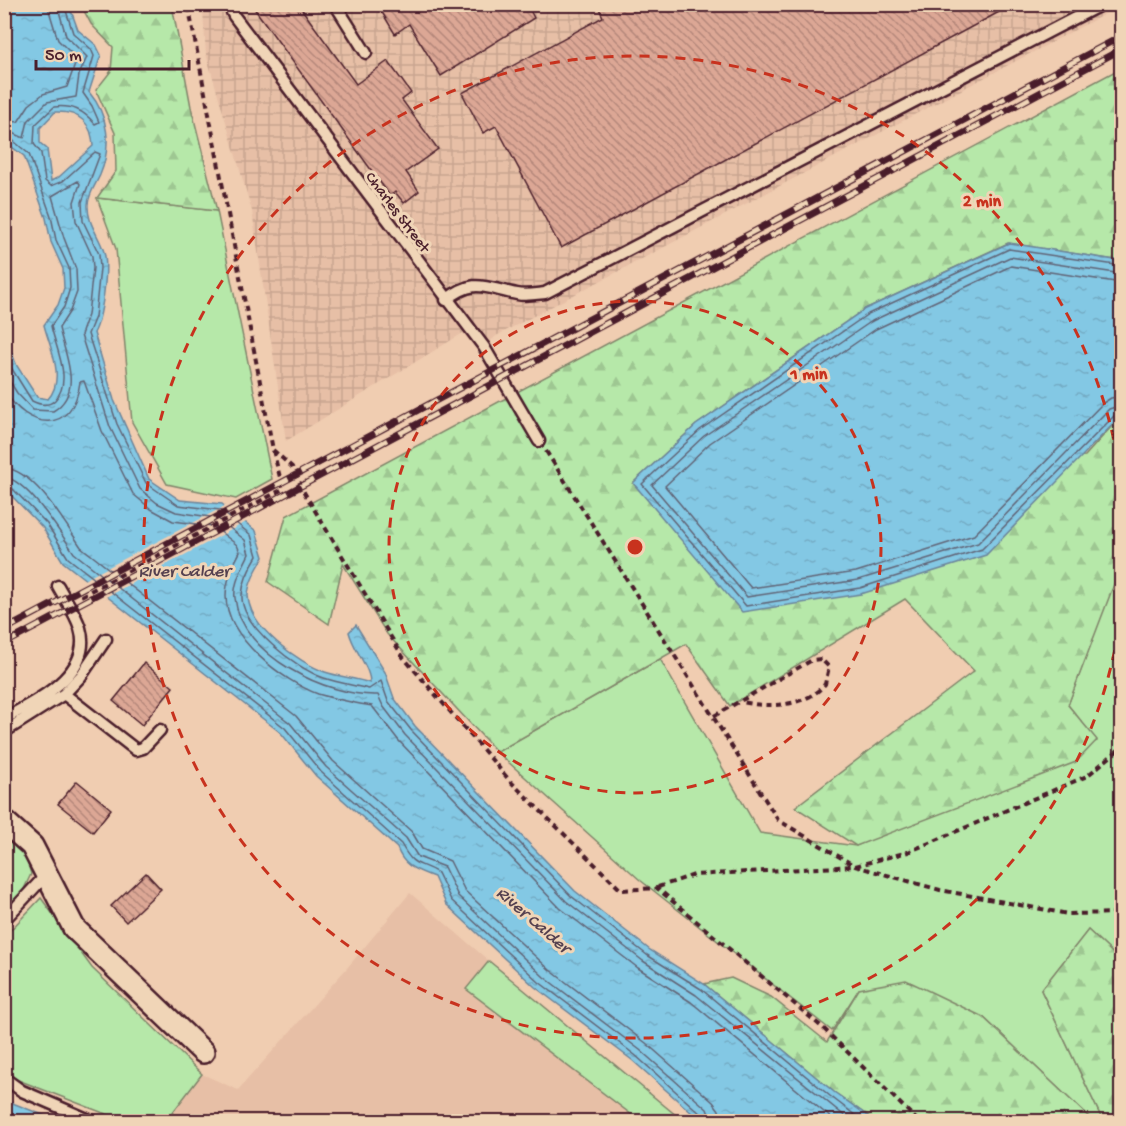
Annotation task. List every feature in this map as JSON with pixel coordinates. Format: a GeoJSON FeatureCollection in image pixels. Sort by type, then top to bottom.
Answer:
{"type":"FeatureCollection","features":[{"type":"Feature","properties":{"kind":"street"},"geometry":{"type":"LineString","coordinates":[[4,821],[32,846],[74,928],[203,1052]]}},
{"type":"Feature","properties":{"kind":"lane","name":"Charles Street"},"geometry":{"type":"LineString","coordinates":[[228,4],[234,16],[446,300],[484,347],[539,441]]}},
{"type":"Feature","properties":{"kind":"lane"},"geometry":{"type":"LineString","coordinates":[[335,4],[366,53]]}},
{"type":"Feature","properties":{"kind":"lane"},"geometry":{"type":"LineString","coordinates":[[446,300],[463,286],[492,286],[519,295],[545,293],[1102,4]]}},
{"type":"Feature","properties":{"kind":"lane"},"geometry":{"type":"LineString","coordinates":[[4,719],[58,686],[68,675],[80,651],[80,627],[58,586]]}},
{"type":"Feature","properties":{"kind":"lane"},"geometry":{"type":"LineString","coordinates":[[4,732],[64,694],[81,676],[105,639]]}},
{"type":"Feature","properties":{"kind":"lane"},"geometry":{"type":"LineString","coordinates":[[64,694],[131,748],[142,748],[160,730]]}},
{"type":"Feature","properties":{"kind":"lane"},"geometry":{"type":"LineString","coordinates":[[4,920],[47,874]]}},
{"type":"Feature","properties":{"kind":"lane"},"geometry":{"type":"LineString","coordinates":[[4,1078],[22,1091],[94,1122]]}},
{"type":"Feature","properties":{"kind":"path"},"geometry":{"type":"LineString","coordinates":[[76,599],[283,489],[273,450],[188,4]]}},
{"type":"Feature","properties":{"kind":"path"},"geometry":{"type":"LineString","coordinates":[[539,441],[778,820],[855,866],[940,890],[1068,914],[1122,913]]}},
{"type":"Feature","properties":{"kind":"path"},"geometry":{"type":"LineString","coordinates":[[273,450],[292,466],[305,494],[403,657],[511,782],[621,890],[657,888],[694,875],[855,866],[908,852],[1088,776],[1122,747]]}},
{"type":"Feature","properties":{"kind":"path"},"geometry":{"type":"LineString","coordinates":[[714,716],[812,660],[821,659],[828,667],[825,684],[804,699],[762,706],[742,702]]}},
{"type":"Feature","properties":{"kind":"path"},"geometry":{"type":"LineString","coordinates":[[657,888],[823,1028],[919,1122]]}},
{"type":"Feature","properties":{"kind":"shaded area"},"geometry":{"type":"Polygon","coordinates":[[[215,4],[1122,5],[496,336],[479,352],[463,333],[286,441],[252,211],[206,54],[203,11],[215,4]]]}},
{"type":"Feature","properties":{"kind":"shaded area"},"geometry":{"type":"Polygon","coordinates":[[[410,893],[489,961],[466,990],[640,1121],[166,1122],[202,1074],[238,1090],[347,968],[410,893]]]}},
{"type":"Feature","properties":{"kind":"green space"},"geometry":{"type":"Polygon","coordinates":[[[81,5],[172,5],[191,107],[217,211],[97,198],[116,171],[115,133],[96,90],[111,71],[113,47],[91,24],[81,5]]]}},
{"type":"Feature","properties":{"kind":"green space"},"geometry":{"type":"Polygon","coordinates":[[[1121,68],[1121,261],[1008,243],[865,309],[696,425],[633,483],[1085,456],[1121,416],[1121,566],[1068,705],[1097,740],[1076,762],[856,846],[795,807],[974,671],[905,599],[730,706],[686,644],[497,752],[387,634],[343,564],[329,624],[268,582],[286,516],[1121,68]]]}},
{"type":"Feature","properties":{"kind":"green space"},"geometry":{"type":"Polygon","coordinates":[[[97,198],[217,211],[272,479],[236,499],[167,484],[132,422],[116,249],[97,198]]]}},
{"type":"Feature","properties":{"kind":"green space"},"geometry":{"type":"Polygon","coordinates":[[[1121,563],[1121,961],[1088,930],[1041,990],[1103,1121],[1093,1121],[983,1017],[859,989],[832,1031],[640,880],[497,752],[660,659],[760,833],[856,846],[1097,741],[1068,705],[1121,563]]]}},
{"type":"Feature","properties":{"kind":"green space"},"geometry":{"type":"Polygon","coordinates":[[[5,833],[24,851],[31,874],[23,891],[5,911],[5,833]]]}},
{"type":"Feature","properties":{"kind":"green space"},"geometry":{"type":"Polygon","coordinates":[[[41,898],[92,968],[202,1074],[166,1121],[124,1121],[13,1078],[5,1068],[4,937],[41,898]]]}},
{"type":"Feature","properties":{"kind":"green space"},"geometry":{"type":"Polygon","coordinates":[[[1088,930],[1121,961],[1121,1121],[1103,1121],[1041,990],[1088,930]]]}},
{"type":"Feature","properties":{"kind":"green space"},"geometry":{"type":"Polygon","coordinates":[[[489,961],[683,1121],[640,1121],[466,989],[489,961]]]}},
{"type":"Feature","properties":{"kind":"green space"},"geometry":{"type":"Polygon","coordinates":[[[731,978],[771,997],[827,1042],[859,989],[906,980],[983,1017],[1093,1121],[875,1121],[834,1092],[704,984],[731,978]]]}},
{"type":"Feature","properties":{"kind":"water","name":"River Calder"},"geometry":{"type":"Polygon","coordinates":[[[5,5],[69,5],[78,30],[96,45],[101,55],[89,92],[101,111],[107,142],[104,164],[88,204],[89,218],[102,246],[105,260],[102,305],[94,333],[114,400],[149,479],[180,500],[222,504],[256,531],[264,557],[251,581],[248,596],[257,620],[277,642],[314,667],[331,674],[370,683],[349,632],[356,625],[385,672],[394,698],[415,726],[575,891],[650,950],[704,984],[834,1092],[875,1121],[701,1121],[632,1060],[535,987],[446,904],[434,877],[407,864],[397,848],[316,776],[281,733],[63,562],[43,528],[6,490],[4,334],[17,366],[37,397],[48,399],[56,382],[56,373],[53,353],[44,325],[58,305],[64,288],[63,269],[51,242],[46,218],[24,156],[5,142],[5,5]],[[55,112],[40,128],[40,143],[47,149],[51,181],[59,177],[93,146],[90,131],[83,120],[63,112],[55,112]]]}},
{"type":"Feature","properties":{"kind":"water"},"geometry":{"type":"Polygon","coordinates":[[[1009,243],[1121,261],[1121,416],[986,555],[861,594],[742,612],[633,483],[696,425],[865,309],[1009,243]]]}},
{"type":"Feature","properties":{"kind":"water"},"geometry":{"type":"Polygon","coordinates":[[[5,1100],[58,1121],[5,1121],[5,1100]]]}},
{"type":"Feature","properties":{"kind":"pier"},"geometry":{"type":"Polygon","coordinates":[[[227,505],[248,521],[104,598],[82,581],[227,505]]]}},
{"type":"Feature","properties":{"kind":"building"},"geometry":{"type":"Polygon","coordinates":[[[251,4],[298,4],[356,84],[388,61],[411,93],[402,100],[438,149],[406,172],[419,191],[404,203],[395,192],[390,196],[251,4]]]}},
{"type":"Feature","properties":{"kind":"building"},"geometry":{"type":"Polygon","coordinates":[[[377,4],[527,4],[534,18],[441,76],[409,24],[395,34],[377,4]]]}},
{"type":"Feature","properties":{"kind":"building"},"geometry":{"type":"Polygon","coordinates":[[[597,4],[1014,4],[561,248],[496,126],[483,133],[462,93],[603,17],[597,4]]]}},
{"type":"Feature","properties":{"kind":"building"},"geometry":{"type":"Polygon","coordinates":[[[144,663],[173,687],[142,725],[113,701],[144,663]]]}},
{"type":"Feature","properties":{"kind":"building"},"geometry":{"type":"Polygon","coordinates":[[[77,781],[111,809],[93,832],[58,804],[77,781]]]}},
{"type":"Feature","properties":{"kind":"building"},"geometry":{"type":"Polygon","coordinates":[[[146,873],[161,889],[126,922],[111,906],[146,873]]]}},
{"type":"Feature","properties":{"kind":"railway"},"geometry":{"type":"LineString","coordinates":[[4,630],[1122,36]]}},
{"type":"Feature","properties":{"kind":"railway"},"geometry":{"type":"LineString","coordinates":[[4,644],[1122,49]]}}]}
